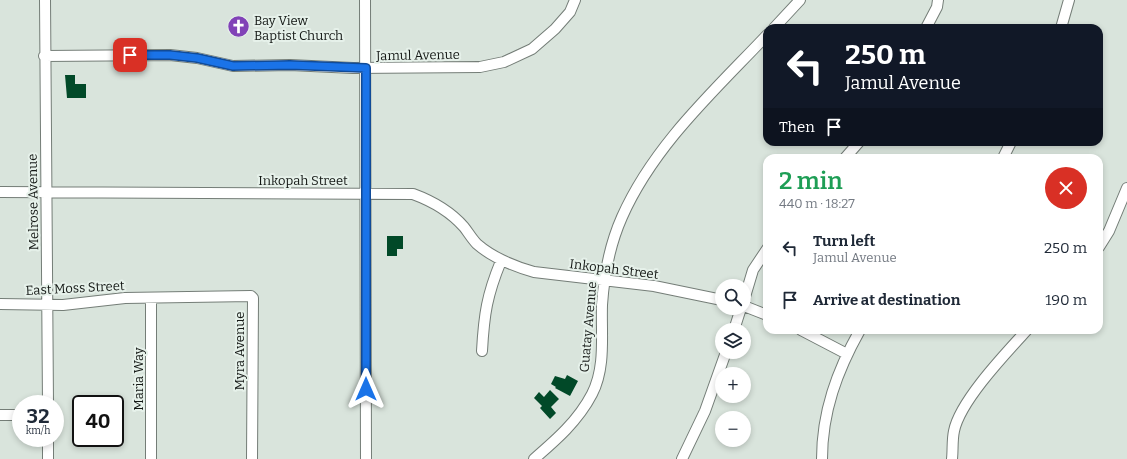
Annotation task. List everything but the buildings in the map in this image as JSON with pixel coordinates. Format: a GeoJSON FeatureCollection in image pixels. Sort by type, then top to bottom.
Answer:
{"type":"FeatureCollection","features":[{"type":"Feature","properties":{"kind":"street","name":"Melrose Avenue"},"geometry":{"type":"LineString","coordinates":[[44,0],[48,395]]}},
{"type":"Feature","properties":{"kind":"street"},"geometry":{"type":"LineString","coordinates":[[365,0],[366,459]]}},
{"type":"Feature","properties":{"kind":"street","name":"Jamul Avenue"},"geometry":{"type":"LineString","coordinates":[[44,56],[170,55],[197,58],[233,66],[290,65],[366,68],[480,67],[504,62],[532,50],[570,12],[575,0]]}},
{"type":"Feature","properties":{"kind":"street"},"geometry":{"type":"LineString","coordinates":[[778,24],[800,0]]}},
{"type":"Feature","properties":{"kind":"street"},"geometry":{"type":"LineString","coordinates":[[928,24],[937,7],[938,0]]}},
{"type":"Feature","properties":{"kind":"street"},"geometry":{"type":"LineString","coordinates":[[1062,24],[1069,0]]}},
{"type":"Feature","properties":{"kind":"street","name":"Guatay Avenue"},"geometry":{"type":"LineString","coordinates":[[534,459],[567,430],[592,394],[601,369],[604,281],[608,262],[622,218],[646,171],[686,122],[763,40]]}},
{"type":"Feature","properties":{"kind":"street"},"geometry":{"type":"LineString","coordinates":[[848,154],[856,146]]}},
{"type":"Feature","properties":{"kind":"street"},"geometry":{"type":"LineString","coordinates":[[1103,241],[1109,231],[1127,188]]}},
{"type":"Feature","properties":{"kind":"street","name":"Inkopah Street"},"geometry":{"type":"LineString","coordinates":[[0,192],[413,194],[431,202],[456,219],[477,244],[501,261],[534,272],[654,286],[715,299]]}},
{"type":"Feature","properties":{"kind":"street"},"geometry":{"type":"LineString","coordinates":[[751,279],[754,270],[763,255]]}},
{"type":"Feature","properties":{"kind":"street"},"geometry":{"type":"LineString","coordinates":[[482,351],[484,316],[489,290],[501,261]]}},
{"type":"Feature","properties":{"kind":"street","name":"Myra Avenue"},"geometry":{"type":"LineString","coordinates":[[151,299],[251,296],[253,298],[252,459]]}},
{"type":"Feature","properties":{"kind":"street","name":"East Moss Street"},"geometry":{"type":"LineString","coordinates":[[0,304],[48,305],[125,298],[151,299]]}},
{"type":"Feature","properties":{"kind":"street","name":"Maria Way"},"geometry":{"type":"LineString","coordinates":[[151,299],[151,459]]}},
{"type":"Feature","properties":{"kind":"street"},"geometry":{"type":"LineString","coordinates":[[751,309],[763,313]]}},
{"type":"Feature","properties":{"kind":"street"},"geometry":{"type":"LineString","coordinates":[[809,334],[847,354]]}},
{"type":"Feature","properties":{"kind":"street"},"geometry":{"type":"LineString","coordinates":[[822,459],[826,413],[834,385],[847,354],[858,334]]}},
{"type":"Feature","properties":{"kind":"street"},"geometry":{"type":"LineString","coordinates":[[952,459],[954,431],[963,409],[989,373],[1023,334]]}},
{"type":"Feature","properties":{"kind":"street"},"geometry":{"type":"LineString","coordinates":[[682,459],[705,410],[723,359]]}},
{"type":"Feature","properties":{"kind":"street"},"geometry":{"type":"LineString","coordinates":[[0,415],[12,415]]}},
{"type":"Feature","properties":{"kind":"street"},"geometry":{"type":"LineString","coordinates":[[48,447],[48,459]]}},
{"type":"Feature","properties":{"kind":"place","name":"Bay View Baptist Church"},"geometry":{"type":"Point","coordinates":[238,27]}},
{"type":"Feature","properties":{"kind":"route"},"geometry":{"type":"LineString","coordinates":[[130,55],[170,55],[197,58],[233,66],[290,65],[366,68],[366,389]]}}]}
